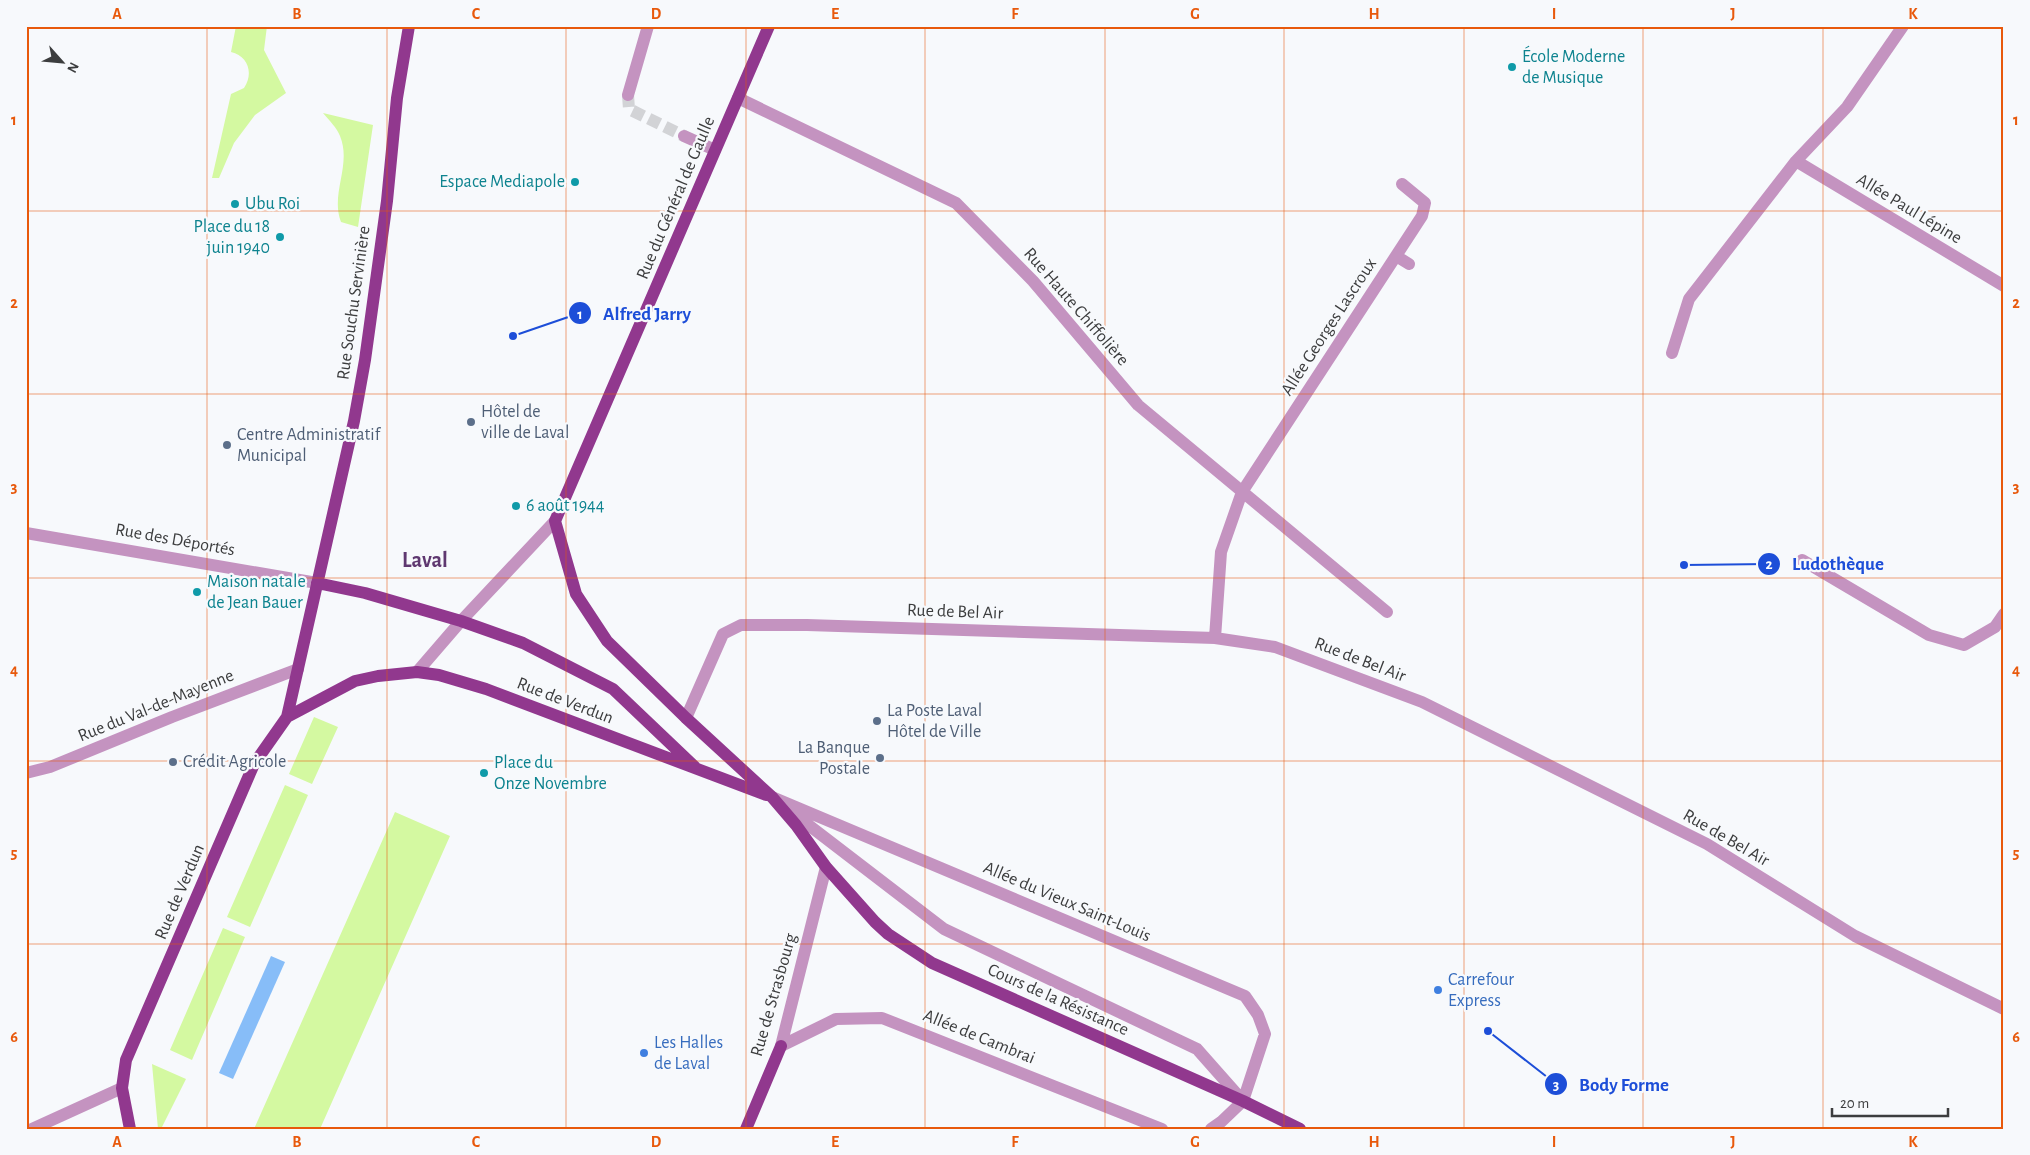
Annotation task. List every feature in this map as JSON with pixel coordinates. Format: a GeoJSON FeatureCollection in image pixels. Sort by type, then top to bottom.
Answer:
{"type":"FeatureCollection","features":[{"type":"Feature","properties":{"kind":"main road","name":"Rue Souchu Servinière"},"geometry":{"type":"LineString","coordinates":[[317,583],[354,421],[365,360],[387,201],[397,98],[409,26]]}},
{"type":"Feature","properties":{"kind":"main road","name":"Rue du Général de Gaulle"},"geometry":{"type":"LineString","coordinates":[[555,521],[769,26]]}},
{"type":"Feature","properties":{"kind":"main road"},"geometry":{"type":"LineString","coordinates":[[555,521],[576,594],[608,641],[686,718]]}},
{"type":"Feature","properties":{"kind":"main road","name":"Rue de Verdun"},"geometry":{"type":"LineString","coordinates":[[130,1129],[122,1088],[126,1060],[254,764],[287,717],[317,583],[365,593],[461,621],[523,643],[613,689],[698,770]]}},
{"type":"Feature","properties":{"kind":"main road","name":"Rue de Verdun"},"geometry":{"type":"LineString","coordinates":[[287,717],[355,680],[417,672],[439,675],[486,690],[772,797]]}},
{"type":"Feature","properties":{"kind":"main road","name":"Rue de Verdun"},"geometry":{"type":"LineString","coordinates":[[686,718],[772,797],[796,825],[826,867]]}},
{"type":"Feature","properties":{"kind":"main road","name":"Cours de la Résistance"},"geometry":{"type":"LineString","coordinates":[[826,867],[888,934],[932,963],[1243,1101],[1300,1129]]}},
{"type":"Feature","properties":{"kind":"main road","name":"Rue de Strasbourg"},"geometry":{"type":"LineString","coordinates":[[746,1129],[782,1046]]}},
{"type":"Feature","properties":{"kind":"street"},"geometry":{"type":"LineString","coordinates":[[628,95],[648,26]]}},
{"type":"Feature","properties":{"kind":"street"},"geometry":{"type":"LineString","coordinates":[[1672,353],[1689,299],[1796,161],[1848,107],[1903,26]]}},
{"type":"Feature","properties":{"kind":"street","name":"Rue Haute Chiffolière"},"geometry":{"type":"LineString","coordinates":[[738,98],[956,203],[1033,281],[1138,404],[1387,612]]}},
{"type":"Feature","properties":{"kind":"street"},"geometry":{"type":"LineString","coordinates":[[684,136],[715,150]]}},
{"type":"Feature","properties":{"kind":"street","name":"Allée Paul Lépine"},"geometry":{"type":"LineString","coordinates":[[1796,161],[2004,286]]}},
{"type":"Feature","properties":{"kind":"street","name":"Allée Georges Lascroux"},"geometry":{"type":"LineString","coordinates":[[1242,492],[1422,216],[1425,203],[1402,184]]}},
{"type":"Feature","properties":{"kind":"street"},"geometry":{"type":"LineString","coordinates":[[1396,256],[1409,264]]}},
{"type":"Feature","properties":{"kind":"street"},"geometry":{"type":"LineString","coordinates":[[1215,638],[1221,552],[1242,492]]}},
{"type":"Feature","properties":{"kind":"street","name":"Rue du Général de Gaulle"},"geometry":{"type":"LineString","coordinates":[[461,621],[555,521]]}},
{"type":"Feature","properties":{"kind":"street","name":"Rue des Déportés"},"geometry":{"type":"LineString","coordinates":[[26,533],[317,583]]}},
{"type":"Feature","properties":{"kind":"street"},"geometry":{"type":"LineString","coordinates":[[1802,560],[1929,635],[1964,645],[1995,627],[2004,614]]}},
{"type":"Feature","properties":{"kind":"street"},"geometry":{"type":"LineString","coordinates":[[417,672],[461,621]]}},
{"type":"Feature","properties":{"kind":"street","name":"Rue de Bel Air"},"geometry":{"type":"LineString","coordinates":[[686,718],[723,634],[741,625],[817,625],[1215,638],[1275,647],[1422,702],[1706,844],[1855,936],[2004,1009]]}},
{"type":"Feature","properties":{"kind":"street","name":"Rue du Val-de-Mayenne"},"geometry":{"type":"LineString","coordinates":[[26,773],[50,767],[172,716],[298,669]]}},
{"type":"Feature","properties":{"kind":"street"},"geometry":{"type":"LineString","coordinates":[[772,797],[944,929],[1197,1049],[1243,1101],[1211,1129]]}},
{"type":"Feature","properties":{"kind":"street","name":"Allée du Vieux Saint-Louis"},"geometry":{"type":"LineString","coordinates":[[772,797],[1245,996],[1258,1016],[1265,1034],[1243,1101]]}},
{"type":"Feature","properties":{"kind":"street","name":"Rue de Strasbourg"},"geometry":{"type":"LineString","coordinates":[[782,1046],[826,867]]}},
{"type":"Feature","properties":{"kind":"street","name":"Allée de Cambrai"},"geometry":{"type":"LineString","coordinates":[[782,1046],[836,1019],[882,1018],[1162,1129]]}},
{"type":"Feature","properties":{"kind":"street"},"geometry":{"type":"LineString","coordinates":[[32,1129],[122,1088]]}},
{"type":"Feature","properties":{"kind":"green space"},"geometry":{"type":"Polygon","coordinates":[[[236,26],[267,26],[264,50],[286,93],[255,115],[234,143],[219,178],[212,178],[231,94],[244,88],[249,77],[248,66],[245,61],[242,57],[231,52],[236,26]]]}},
{"type":"Feature","properties":{"kind":"green space"},"geometry":{"type":"Polygon","coordinates":[[[323,113],[373,125],[358,227],[341,222],[338,201],[343,169],[343,147],[337,130],[323,113]]]}},
{"type":"Feature","properties":{"kind":"green space"},"geometry":{"type":"Polygon","coordinates":[[[314,717],[338,727],[312,784],[289,774],[314,717]]]}},
{"type":"Feature","properties":{"kind":"green space"},"geometry":{"type":"Polygon","coordinates":[[[285,785],[308,795],[250,927],[227,917],[285,785]]]}},
{"type":"Feature","properties":{"kind":"green space"},"geometry":{"type":"Polygon","coordinates":[[[395,812],[450,836],[320,1129],[254,1129],[395,812]]]}},
{"type":"Feature","properties":{"kind":"green space"},"geometry":{"type":"Polygon","coordinates":[[[223,928],[245,937],[192,1060],[170,1050],[223,928]]]}},
{"type":"Feature","properties":{"kind":"green space"},"geometry":{"type":"Polygon","coordinates":[[[152,1064],[186,1079],[161,1129],[158,1129],[152,1064]]]}},
{"type":"Feature","properties":{"kind":"water"},"geometry":{"type":"Polygon","coordinates":[[[271,956],[285,962],[233,1079],[219,1073],[271,956]]]}},
{"type":"Feature","properties":{"kind":"tunnel"},"geometry":{"type":"LineString","coordinates":[[628,95],[629,109],[684,136]]}},
{"type":"Feature","properties":{"kind":"place","name":"École Moderne de Musique"},"geometry":{"type":"Point","coordinates":[1512,67]}},
{"type":"Feature","properties":{"kind":"place","name":"Espace Mediapole"},"geometry":{"type":"Point","coordinates":[575,182]}},
{"type":"Feature","properties":{"kind":"place","name":"Ubu Roi"},"geometry":{"type":"Point","coordinates":[235,204]}},
{"type":"Feature","properties":{"kind":"place","name":"Place du 18 juin 1940"},"geometry":{"type":"Point","coordinates":[280,237]}},
{"type":"Feature","properties":{"kind":"place","name":"Alfred Jarry"},"geometry":{"type":"Point","coordinates":[513,336]}},
{"type":"Feature","properties":{"kind":"place","name":"Hôtel de ville de Laval"},"geometry":{"type":"Point","coordinates":[471,422]}},
{"type":"Feature","properties":{"kind":"place","name":"Centre Administratif Municipal"},"geometry":{"type":"Point","coordinates":[227,445]}},
{"type":"Feature","properties":{"kind":"place","name":"6 août 1944"},"geometry":{"type":"Point","coordinates":[516,506]}},
{"type":"Feature","properties":{"kind":"place","name":"Ludothèque"},"geometry":{"type":"Point","coordinates":[1684,565]}},
{"type":"Feature","properties":{"kind":"place","name":"Maison natale de Jean Bauer"},"geometry":{"type":"Point","coordinates":[197,592]}},
{"type":"Feature","properties":{"kind":"place","name":"La Poste Laval Hôtel de Ville"},"geometry":{"type":"Point","coordinates":[877,721]}},
{"type":"Feature","properties":{"kind":"place","name":"La Banque Postale"},"geometry":{"type":"Point","coordinates":[880,758]}},
{"type":"Feature","properties":{"kind":"place","name":"Crédit Agricole"},"geometry":{"type":"Point","coordinates":[173,762]}},
{"type":"Feature","properties":{"kind":"place","name":"Place du Onze Novembre"},"geometry":{"type":"Point","coordinates":[484,773]}},
{"type":"Feature","properties":{"kind":"place","name":"Carrefour Express"},"geometry":{"type":"Point","coordinates":[1438,990]}},
{"type":"Feature","properties":{"kind":"place","name":"Body Forme"},"geometry":{"type":"Point","coordinates":[1488,1031]}},
{"type":"Feature","properties":{"kind":"place","name":"Les Halles de Laval"},"geometry":{"type":"Point","coordinates":[644,1053]}},
{"type":"Feature","properties":{"kind":"district","name":"Laval"},"geometry":{"type":"Point","coordinates":[425,560]}}]}
